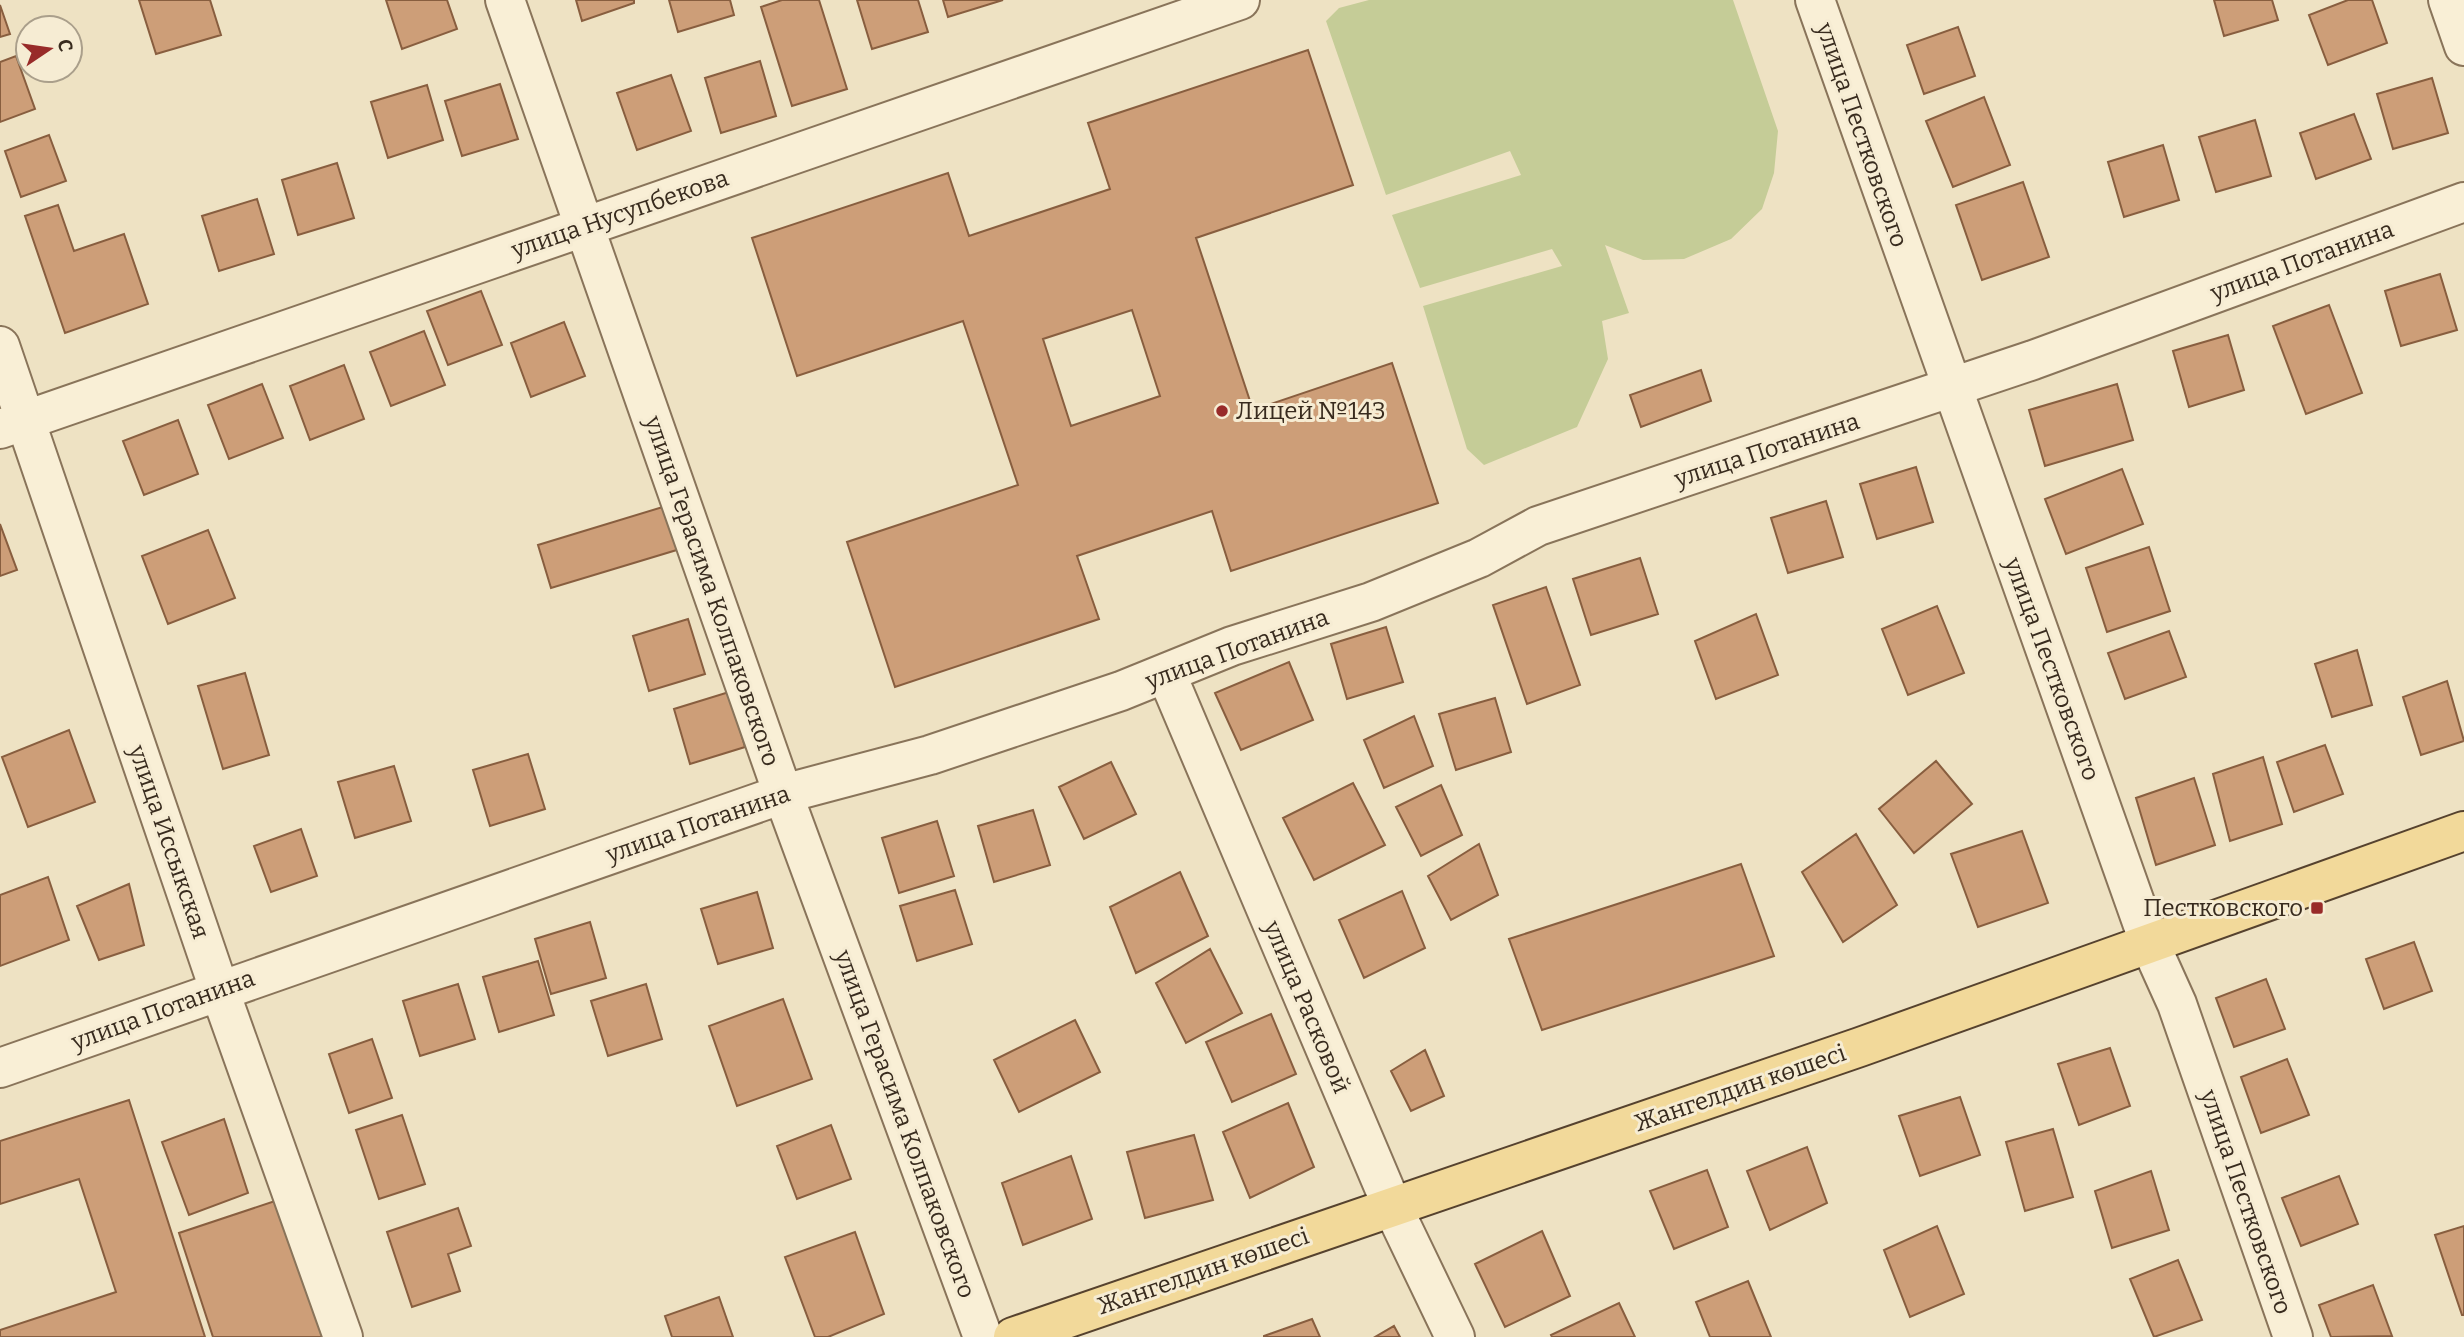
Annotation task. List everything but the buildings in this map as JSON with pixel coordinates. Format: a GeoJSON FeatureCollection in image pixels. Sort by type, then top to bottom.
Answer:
{"type":"FeatureCollection","features":[{"type":"Feature","properties":{"kind":"main road","name":"Жангелдин көшесі"},"geometry":{"type":"LineString","coordinates":[[1013,1337],[1860,1047],[2464,831]]}},
{"type":"Feature","properties":{"kind":"street","name":"улица Герасима Колпаковского"},"geometry":{"type":"LineString","coordinates":[[505,0],[783,793],[983,1337]]}},
{"type":"Feature","properties":{"kind":"street","name":"улица Нусупбекова"},"geometry":{"type":"LineString","coordinates":[[12,425],[1240,0]]}},
{"type":"Feature","properties":{"kind":"street","name":"улица Пестковского"},"geometry":{"type":"LineString","coordinates":[[1815,0],[2150,943],[2177,1004],[2293,1337]]}},
{"type":"Feature","properties":{"kind":"street"},"geometry":{"type":"LineString","coordinates":[[2448,0],[2464,47]]}},
{"type":"Feature","properties":{"kind":"street","name":"улица Потанина"},"geometry":{"type":"LineString","coordinates":[[0,1068],[783,793],[930,755],[1166,673],[1232,646],[1371,602],[1479,558],[1538,526],[1951,388],[2464,202]]}},
{"type":"Feature","properties":{"kind":"street","name":"улица Иссыкская"},"geometry":{"type":"LineString","coordinates":[[0,346],[12,425],[219,989],[343,1337]]}},
{"type":"Feature","properties":{"kind":"street","name":"улица Расковой"},"geometry":{"type":"LineString","coordinates":[[1166,673],[1392,1206],[1455,1337]]}},
{"type":"Feature","properties":{"kind":"green space"},"geometry":{"type":"Polygon","coordinates":[[[1369,0],[1733,0],[1778,131],[1774,173],[1762,209],[1731,239],[1684,259],[1643,260],[1605,245],[1629,313],[1602,321],[1608,359],[1577,427],[1484,465],[1467,449],[1423,306],[1562,266],[1552,249],[1420,288],[1392,215],[1521,175],[1510,151],[1386,195],[1326,21],[1339,8],[1369,0]]]}},
{"type":"Feature","properties":{"kind":"place","name":"Лицей №143"},"geometry":{"type":"Point","coordinates":[1222,411]}},
{"type":"Feature","properties":{"kind":"place","name":"Пестковского"},"geometry":{"type":"Point","coordinates":[2317,908]}}]}
